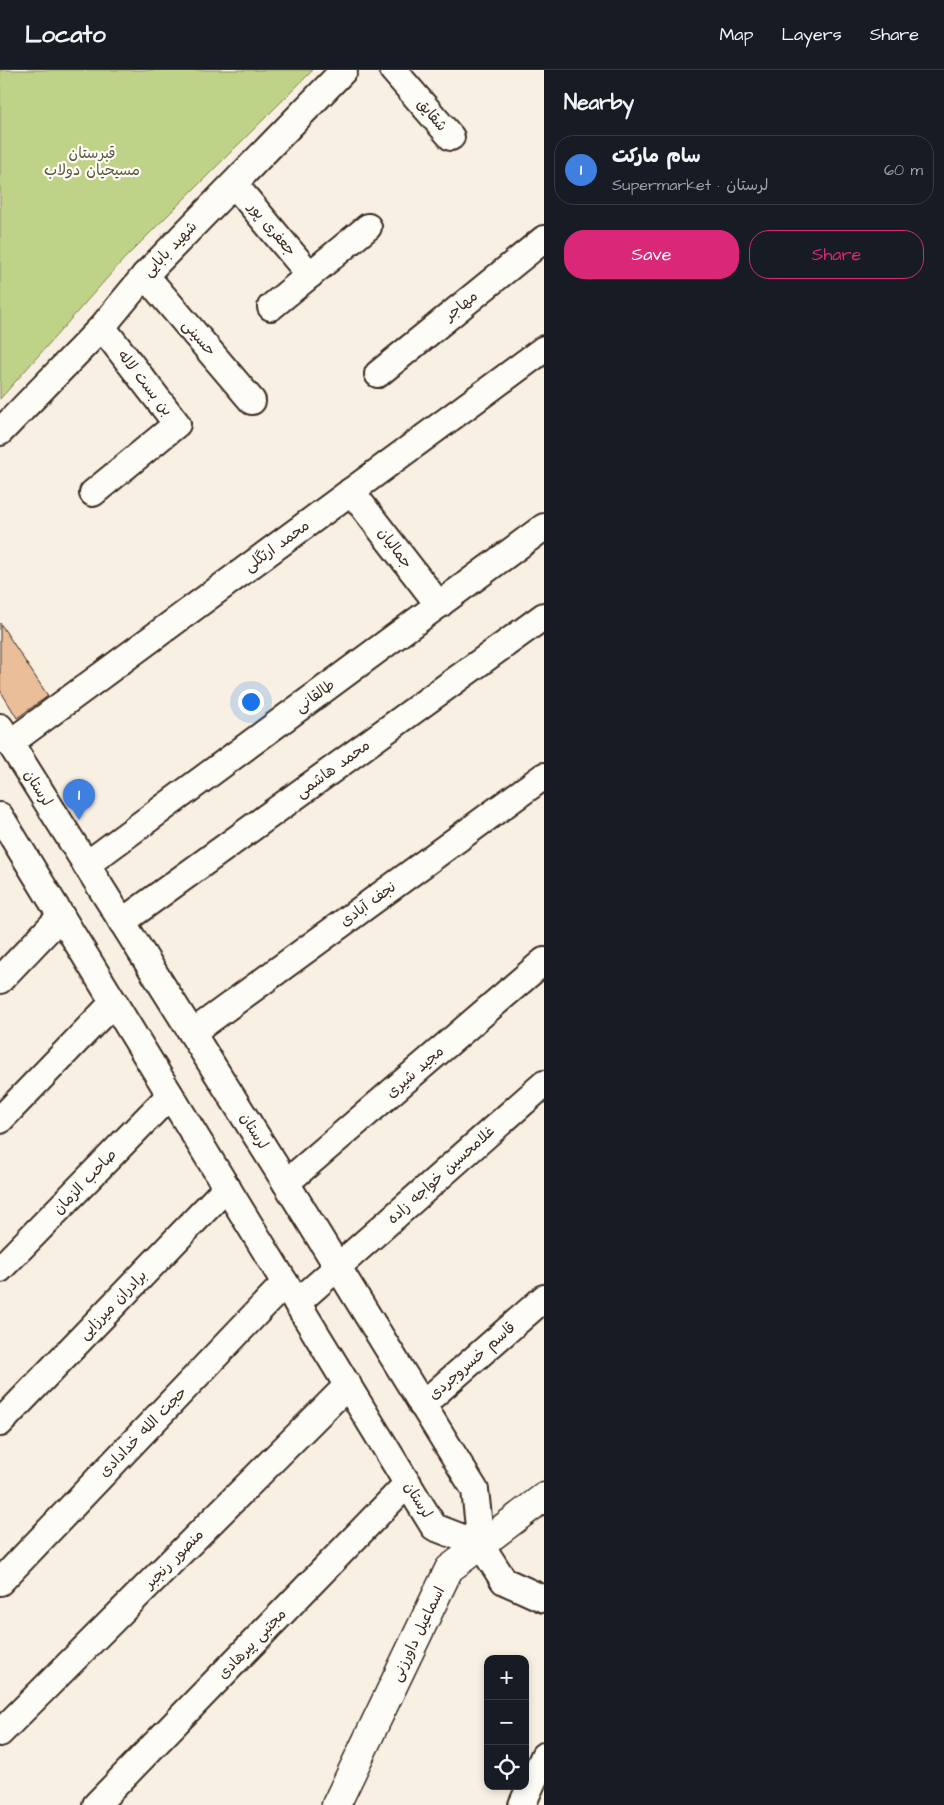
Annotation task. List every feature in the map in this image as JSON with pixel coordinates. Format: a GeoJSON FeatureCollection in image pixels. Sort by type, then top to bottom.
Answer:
{"type":"FeatureCollection","features":[{"type":"Feature","properties":{"kind":"main road","name":"اسماعیل داورزنی"},"geometry":{"type":"LineString","coordinates":[[336,1805],[450,1570],[544,1497]]}},
{"type":"Feature","properties":{"kind":"street","name":"شهید بابایی"},"geometry":{"type":"LineString","coordinates":[[0,432],[102,326],[145,276],[344,70]]}},
{"type":"Feature","properties":{"kind":"street","name":"شقایق"},"geometry":{"type":"LineString","coordinates":[[393,70],[451,137]]}},
{"type":"Feature","properties":{"kind":"street","name":"جعفری پور"},"geometry":{"type":"LineString","coordinates":[[234,184],[310,275]]}},
{"type":"Feature","properties":{"kind":"street"},"geometry":{"type":"LineString","coordinates":[[271,307],[368,227]]}},
{"type":"Feature","properties":{"kind":"street","name":"مهاجر"},"geometry":{"type":"LineString","coordinates":[[378,374],[544,238]]}},
{"type":"Feature","properties":{"kind":"street","name":"حسینی"},"geometry":{"type":"LineString","coordinates":[[145,276],[252,401]]}},
{"type":"Feature","properties":{"kind":"street","name":"بن بست لاله"},"geometry":{"type":"LineString","coordinates":[[93,493],[177,424],[102,326]]}},
{"type":"Feature","properties":{"kind":"street","name":"محمد ارتگلی"},"geometry":{"type":"LineString","coordinates":[[5,735],[352,491],[544,349]]}},
{"type":"Feature","properties":{"kind":"street","name":"جمالیان"},"geometry":{"type":"LineString","coordinates":[[352,491],[439,605]]}},
{"type":"Feature","properties":{"kind":"street","name":"طالقانی"},"geometry":{"type":"LineString","coordinates":[[86,865],[544,527]]}},
{"type":"Feature","properties":{"kind":"street","name":"محمد هاشمی"},"geometry":{"type":"LineString","coordinates":[[122,922],[544,616]]}},
{"type":"Feature","properties":{"kind":"street","name":"لرستان"},"geometry":{"type":"LineString","coordinates":[[5,735],[286,1183],[475,1490],[481,1545],[504,1581],[544,1600]]}},
{"type":"Feature","properties":{"kind":"street","name":"نجف آبادی"},"geometry":{"type":"LineString","coordinates":[[192,1033],[544,776]]}},
{"type":"Feature","properties":{"kind":"street","name":"لرستان"},"geometry":{"type":"LineString","coordinates":[[1,820],[434,1526],[481,1545]]}},
{"type":"Feature","properties":{"kind":"street"},"geometry":{"type":"LineString","coordinates":[[0,980],[61,916]]}},
{"type":"Feature","properties":{"kind":"street","name":"مجید شیری"},"geometry":{"type":"LineString","coordinates":[[286,1183],[544,961]]}},
{"type":"Feature","properties":{"kind":"street"},"geometry":{"type":"LineString","coordinates":[[0,1120],[114,1002]]}},
{"type":"Feature","properties":{"kind":"street","name":"غلامحسین خواجه زاده"},"geometry":{"type":"LineString","coordinates":[[291,1293],[337,1267],[544,1084]]}},
{"type":"Feature","properties":{"kind":"street","name":"صاحب الزمان"},"geometry":{"type":"LineString","coordinates":[[0,1269],[170,1095]]}},
{"type":"Feature","properties":{"kind":"street","name":"برادران میرزایی"},"geometry":{"type":"LineString","coordinates":[[0,1423],[227,1187]]}},
{"type":"Feature","properties":{"kind":"street","name":"حجت الله خدادادی"},"geometry":{"type":"LineString","coordinates":[[0,1582],[291,1293]]}},
{"type":"Feature","properties":{"kind":"street","name":"قاسم خسروجردی"},"geometry":{"type":"LineString","coordinates":[[422,1405],[544,1298]]}},
{"type":"Feature","properties":{"kind":"street","name":"منصور رنجبر"},"geometry":{"type":"LineString","coordinates":[[0,1733],[348,1385]]}},
{"type":"Feature","properties":{"kind":"street","name":"مجتبی پیرهادی"},"geometry":{"type":"LineString","coordinates":[[96,1805],[408,1483]]}},
{"type":"Feature","properties":{"kind":"street"},"geometry":{"type":"LineString","coordinates":[[522,1805],[544,1756]]}},
{"type":"Feature","properties":{"kind":"green space","name":"قبرستان مسیحیان دولاب"},"geometry":{"type":"Polygon","coordinates":[[[0,70],[313,70],[124,259],[0,399],[0,70]]]}},
{"type":"Feature","properties":{"kind":"building"},"geometry":{"type":"Polygon","coordinates":[[[0,623],[48,696],[17,718],[0,690],[0,623]]]}},
{"type":"Feature","properties":{"kind":"place","name":"سام مارکت"},"geometry":{"type":"Point","coordinates":[79,820]}}]}
